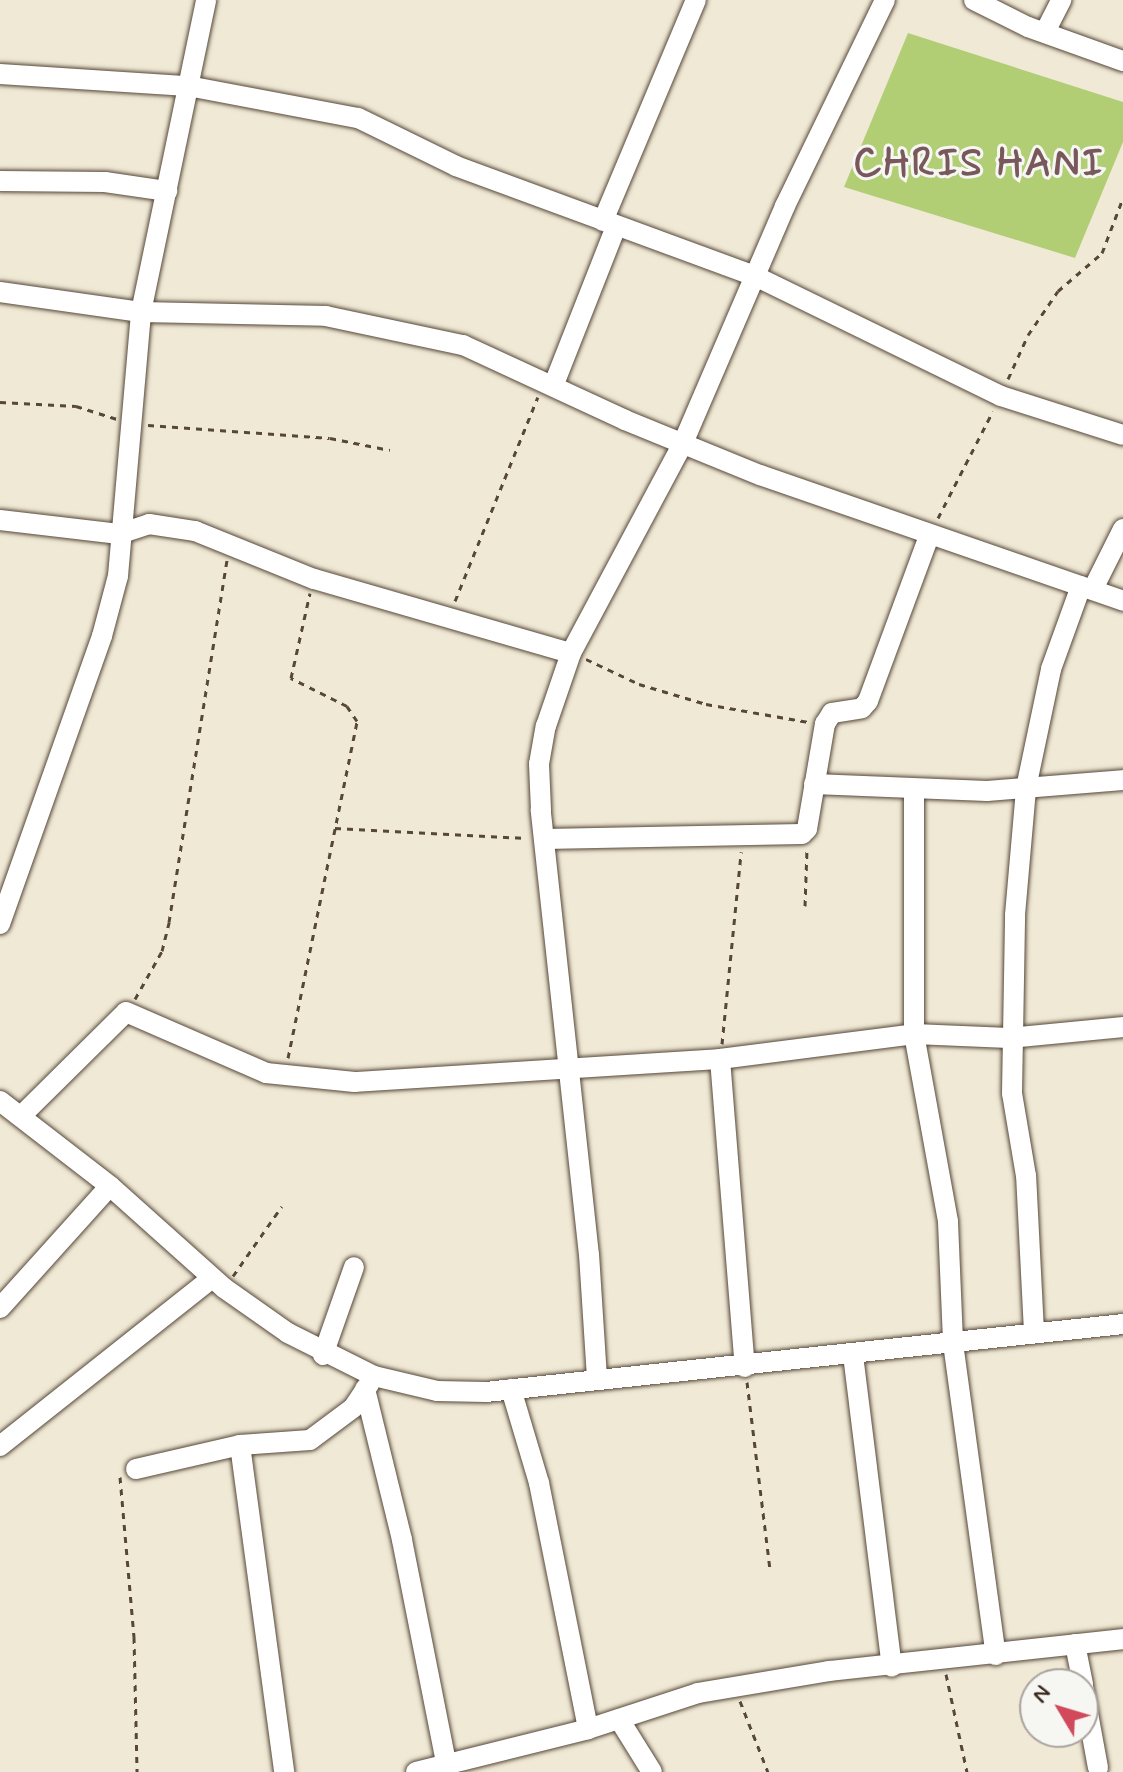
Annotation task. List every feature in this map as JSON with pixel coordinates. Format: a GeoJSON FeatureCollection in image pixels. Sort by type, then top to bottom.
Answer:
{"type":"FeatureCollection","features":[{"type":"Feature","properties":{"kind":"street"},"geometry":{"type":"LineString","coordinates":[[0,924],[102,636],[118,576],[119,534],[141,312],[206,0]]}},
{"type":"Feature","properties":{"kind":"street"},"geometry":{"type":"LineString","coordinates":[[549,382],[696,0]]}},
{"type":"Feature","properties":{"kind":"street"},"geometry":{"type":"LineString","coordinates":[[597,1378],[589,1255],[566,1069],[539,764],[571,653],[683,443],[821,127],[885,0]]}},
{"type":"Feature","properties":{"kind":"street"},"geometry":{"type":"LineString","coordinates":[[974,0],[1045,32],[1123,61]]}},
{"type":"Feature","properties":{"kind":"street"},"geometry":{"type":"LineString","coordinates":[[1045,32],[1061,0]]}},
{"type":"Feature","properties":{"kind":"street"},"geometry":{"type":"LineString","coordinates":[[0,74],[188,86],[358,118],[456,166],[757,277],[1001,396],[1123,435]]}},
{"type":"Feature","properties":{"kind":"street"},"geometry":{"type":"LineString","coordinates":[[0,181],[105,182],[167,191]]}},
{"type":"Feature","properties":{"kind":"street"},"geometry":{"type":"LineString","coordinates":[[0,292],[141,312],[251,310],[360,320],[463,345],[683,443],[929,536],[1123,601]]}},
{"type":"Feature","properties":{"kind":"street"},"geometry":{"type":"LineString","coordinates":[[0,520],[119,534],[149,524],[195,531],[314,579],[571,653]]}},
{"type":"Feature","properties":{"kind":"street"},"geometry":{"type":"LineString","coordinates":[[1034,1332],[1027,1190],[1012,1093],[1009,1038],[1026,788],[1051,669],[1087,588],[1123,529]]}},
{"type":"Feature","properties":{"kind":"street"},"geometry":{"type":"LineString","coordinates":[[545,839],[682,833],[791,837],[807,829],[825,724],[832,713],[866,705],[929,536]]}},
{"type":"Feature","properties":{"kind":"street"},"geometry":{"type":"LineString","coordinates":[[814,784],[914,791],[1026,788],[1123,780]]}},
{"type":"Feature","properties":{"kind":"street"},"geometry":{"type":"LineString","coordinates":[[914,791],[914,1034],[948,1222],[953,1343],[996,1655]]}},
{"type":"Feature","properties":{"kind":"street"},"geometry":{"type":"LineString","coordinates":[[22,1115],[126,1012],[142,1015],[211,1053],[285,1077],[402,1081],[720,1059],[914,1034],[1009,1038],[1123,1027]]}},
{"type":"Feature","properties":{"kind":"street"},"geometry":{"type":"LineString","coordinates":[[720,1059],[745,1367]]}},
{"type":"Feature","properties":{"kind":"street"},"geometry":{"type":"LineString","coordinates":[[0,1101],[110,1186],[218,1283],[323,1355],[370,1382],[437,1391],[511,1389],[597,1378],[745,1367],[1123,1324]]}},
{"type":"Feature","properties":{"kind":"street"},"geometry":{"type":"LineString","coordinates":[[0,1308],[110,1186]]}},
{"type":"Feature","properties":{"kind":"street"},"geometry":{"type":"LineString","coordinates":[[323,1355],[354,1267]]}},
{"type":"Feature","properties":{"kind":"street"},"geometry":{"type":"LineString","coordinates":[[0,1446],[218,1283]]}},
{"type":"Feature","properties":{"kind":"street"},"geometry":{"type":"LineString","coordinates":[[853,1355],[892,1667]]}},
{"type":"Feature","properties":{"kind":"street"},"geometry":{"type":"LineString","coordinates":[[136,1469],[240,1445],[310,1440],[330,1429],[370,1382]]}},
{"type":"Feature","properties":{"kind":"street"},"geometry":{"type":"LineString","coordinates":[[370,1382],[447,1770]]}},
{"type":"Feature","properties":{"kind":"street"},"geometry":{"type":"LineString","coordinates":[[511,1389],[539,1483],[588,1729]]}},
{"type":"Feature","properties":{"kind":"street"},"geometry":{"type":"LineString","coordinates":[[240,1445],[284,1772]]}},
{"type":"Feature","properties":{"kind":"street"},"geometry":{"type":"LineString","coordinates":[[416,1772],[447,1770],[734,1687],[1123,1639]]}},
{"type":"Feature","properties":{"kind":"street"},"geometry":{"type":"LineString","coordinates":[[1075,1644],[1080,1668]]}},
{"type":"Feature","properties":{"kind":"street"},"geometry":{"type":"LineString","coordinates":[[619,1719],[652,1772]]}},
{"type":"Feature","properties":{"kind":"street"},"geometry":{"type":"LineString","coordinates":[[1094,1748],[1098,1768]]}},
{"type":"Feature","properties":{"kind":"path"},"geometry":{"type":"LineString","coordinates":[[929,536],[1001,396],[1028,335],[1058,291],[1102,253],[1123,198]]}},
{"type":"Feature","properties":{"kind":"path"},"geometry":{"type":"LineString","coordinates":[[447,619],[549,382]]}},
{"type":"Feature","properties":{"kind":"path"},"geometry":{"type":"LineString","coordinates":[[0,402],[76,406],[130,424],[330,438],[390,450]]}},
{"type":"Feature","properties":{"kind":"path"},"geometry":{"type":"LineString","coordinates":[[126,1012],[148,982],[169,922],[229,546]]}},
{"type":"Feature","properties":{"kind":"path"},"geometry":{"type":"LineString","coordinates":[[285,1077],[357,721],[347,706],[291,678],[314,579]]}},
{"type":"Feature","properties":{"kind":"path"},"geometry":{"type":"LineString","coordinates":[[571,653],[639,684],[706,704],[825,724]]}},
{"type":"Feature","properties":{"kind":"path"},"geometry":{"type":"LineString","coordinates":[[335,828],[545,839]]}},
{"type":"Feature","properties":{"kind":"path"},"geometry":{"type":"LineString","coordinates":[[805,906],[807,829]]}},
{"type":"Feature","properties":{"kind":"path"},"geometry":{"type":"LineString","coordinates":[[720,1059],[742,837]]}},
{"type":"Feature","properties":{"kind":"path"},"geometry":{"type":"LineString","coordinates":[[218,1283],[282,1206]]}},
{"type":"Feature","properties":{"kind":"path"},"geometry":{"type":"LineString","coordinates":[[745,1367],[770,1570]]}},
{"type":"Feature","properties":{"kind":"path"},"geometry":{"type":"LineString","coordinates":[[136,1469],[124,1474],[118,1484],[134,1637],[137,1772]]}},
{"type":"Feature","properties":{"kind":"path"},"geometry":{"type":"LineString","coordinates":[[944,1662],[967,1772]]}},
{"type":"Feature","properties":{"kind":"path"},"geometry":{"type":"LineString","coordinates":[[734,1687],[768,1772]]}},
{"type":"Feature","properties":{"kind":"green space"},"geometry":{"type":"Polygon","coordinates":[[[908,33],[1123,102],[1123,142],[1075,258],[844,187],[908,33]]]}},
{"type":"Feature","properties":{"kind":"district","name":"CHRIS HANI"},"geometry":{"type":"Point","coordinates":[979,164]}}]}
